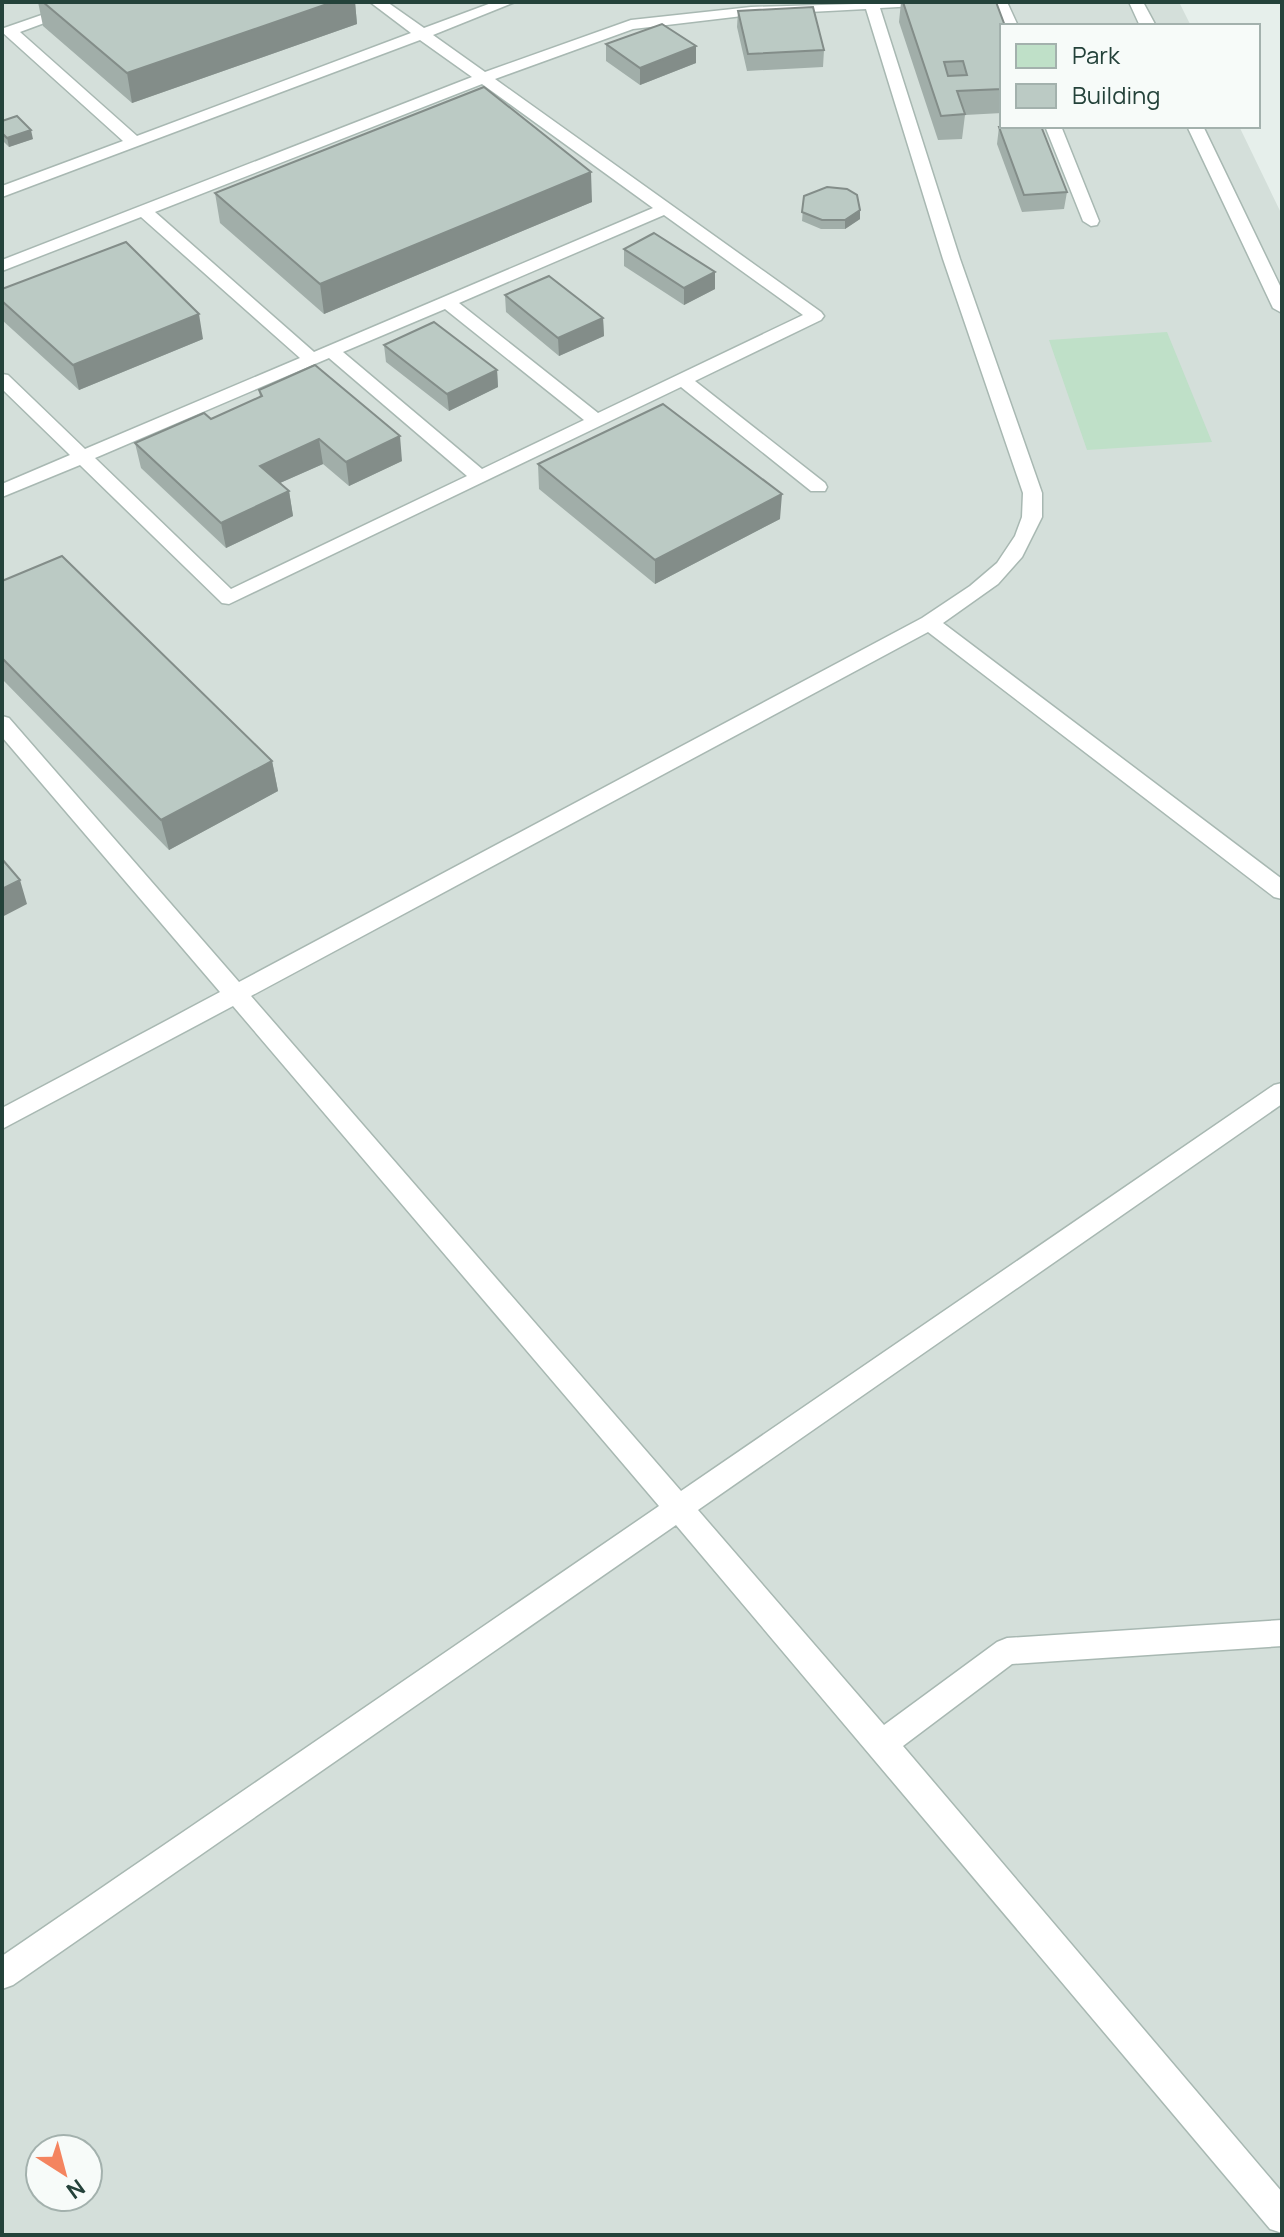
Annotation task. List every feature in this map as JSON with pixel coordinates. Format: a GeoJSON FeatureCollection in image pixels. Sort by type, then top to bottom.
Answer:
{"type":"FeatureCollection","features":[{"type":"Feature","properties":{"kind":"lane"},"geometry":{"type":"LineString","coordinates":[[94,2],[9,31],[134,142]]}},
{"type":"Feature","properties":{"kind":"lane"},"geometry":{"type":"LineString","coordinates":[[2,379],[229,598],[815,316],[377,2]]}},
{"type":"Feature","properties":{"kind":"lane"},"geometry":{"type":"LineString","coordinates":[[2,192],[508,2]]}},
{"type":"Feature","properties":{"kind":"lane"},"geometry":{"type":"LineString","coordinates":[[2,266],[484,78],[631,25],[751,11],[916,2]]}},
{"type":"Feature","properties":{"kind":"lane"},"geometry":{"type":"LineString","coordinates":[[1000,2],[1009,24]]}},
{"type":"Feature","properties":{"kind":"lane"},"geometry":{"type":"LineString","coordinates":[[1136,2],[1147,24]]}},
{"type":"Feature","properties":{"kind":"lane"},"geometry":{"type":"LineString","coordinates":[[2,1119],[239,995],[929,623],[999,575],[1019,545],[1033,514],[1029,476],[966,310],[871,3]]}},
{"type":"Feature","properties":{"kind":"lane"},"geometry":{"type":"LineString","coordinates":[[1054,128],[1091,221]]}},
{"type":"Feature","properties":{"kind":"lane"},"geometry":{"type":"LineString","coordinates":[[1196,128],[1282,308]]}},
{"type":"Feature","properties":{"kind":"lane"},"geometry":{"type":"LineString","coordinates":[[2,491],[665,209]]}},
{"type":"Feature","properties":{"kind":"lane"},"geometry":{"type":"LineString","coordinates":[[144,211],[313,360]]}},
{"type":"Feature","properties":{"kind":"lane"},"geometry":{"type":"LineString","coordinates":[[447,302],[596,421]]}},
{"type":"Feature","properties":{"kind":"lane"},"geometry":{"type":"LineString","coordinates":[[332,352],[480,477]]}},
{"type":"Feature","properties":{"kind":"lane"},"geometry":{"type":"LineString","coordinates":[[683,380],[818,487]]}},
{"type":"Feature","properties":{"kind":"lane"},"geometry":{"type":"LineString","coordinates":[[929,623],[1282,891]]}},
{"type":"Feature","properties":{"kind":"lane"},"geometry":{"type":"LineString","coordinates":[[2,723],[882,1744],[1282,2217]]}},
{"type":"Feature","properties":{"kind":"lane"},"geometry":{"type":"LineString","coordinates":[[2,1974],[1282,1092]]}},
{"type":"Feature","properties":{"kind":"lane"},"geometry":{"type":"LineString","coordinates":[[882,1744],[1007,1651],[1282,1633]]}},
{"type":"Feature","properties":{"kind":"shaded area"},"geometry":{"type":"Polygon","coordinates":[[[2,2],[1179,2],[1190,24],[1000,24],[1000,128],[1240,128],[1282,215],[1282,2235],[2,2235],[2,2]]]}},
{"type":"Feature","properties":{"kind":"green space"},"geometry":{"type":"Polygon","coordinates":[[[1167,332],[1212,442],[1087,450],[1049,340],[1167,332]]]}},
{"type":"Feature","properties":{"kind":"building"},"geometry":{"type":"Polygon","coordinates":[[[43,2],[333,2],[127,73],[43,2]]]}},
{"type":"Feature","properties":{"kind":"building"},"geometry":{"type":"Polygon","coordinates":[[[903,2],[996,2],[1004,24],[1000,24],[1000,89],[957,91],[965,114],[941,116],[903,2]],[[963,61],[944,62],[948,76],[967,75],[963,61]]]}},
{"type":"Feature","properties":{"kind":"building"},"geometry":{"type":"Polygon","coordinates":[[[813,7],[824,50],[748,54],[738,11],[813,7]]]}},
{"type":"Feature","properties":{"kind":"building"},"geometry":{"type":"Polygon","coordinates":[[[662,24],[696,46],[640,68],[606,44],[662,24]]]}},
{"type":"Feature","properties":{"kind":"building"},"geometry":{"type":"Polygon","coordinates":[[[484,87],[591,172],[320,284],[215,193],[484,87]]]}},
{"type":"Feature","properties":{"kind":"building"},"geometry":{"type":"Polygon","coordinates":[[[17,116],[31,130],[7,138],[2,133],[2,121],[17,116]]]}},
{"type":"Feature","properties":{"kind":"building"},"geometry":{"type":"Polygon","coordinates":[[[999,127],[1042,128],[1067,192],[1024,195],[999,127]]]}},
{"type":"Feature","properties":{"kind":"building"},"geometry":{"type":"Polygon","coordinates":[[[827,187],[847,189],[857,195],[860,210],[845,220],[822,220],[802,212],[804,196],[827,187]]]}},
{"type":"Feature","properties":{"kind":"building"},"geometry":{"type":"Polygon","coordinates":[[[654,233],[715,272],[684,288],[624,249],[654,233]]]}},
{"type":"Feature","properties":{"kind":"building"},"geometry":{"type":"Polygon","coordinates":[[[126,242],[199,314],[73,365],[2,301],[2,289],[126,242]]]}},
{"type":"Feature","properties":{"kind":"building"},"geometry":{"type":"Polygon","coordinates":[[[549,276],[603,318],[558,338],[505,295],[549,276]]]}},
{"type":"Feature","properties":{"kind":"building"},"geometry":{"type":"Polygon","coordinates":[[[434,322],[497,370],[447,394],[384,345],[434,322]]]}},
{"type":"Feature","properties":{"kind":"building"},"geometry":{"type":"Polygon","coordinates":[[[315,365],[400,436],[346,462],[319,439],[260,466],[289,491],[221,523],[135,443],[204,413],[211,419],[262,396],[259,390],[315,365]]]}},
{"type":"Feature","properties":{"kind":"building"},"geometry":{"type":"Polygon","coordinates":[[[663,404],[782,494],[655,560],[538,464],[663,404]]]}},
{"type":"Feature","properties":{"kind":"building"},"geometry":{"type":"Polygon","coordinates":[[[62,556],[272,761],[161,820],[2,658],[2,581],[62,556]]]}},
{"type":"Feature","properties":{"kind":"building"},"geometry":{"type":"Polygon","coordinates":[[[2,859],[20,880],[2,889],[2,859]]]}}]}
